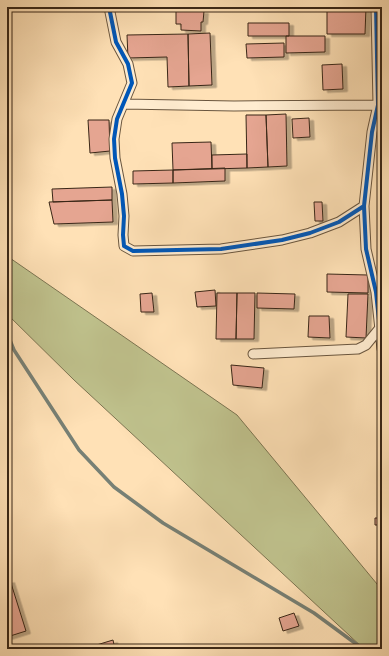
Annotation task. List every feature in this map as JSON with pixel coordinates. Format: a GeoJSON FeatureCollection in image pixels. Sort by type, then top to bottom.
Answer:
{"type":"FeatureCollection","features":[{"type":"Feature","properties":{"kind":"street"},"geometry":{"type":"LineString","coordinates":[[109,7],[116,42],[128,64],[132,83],[117,119],[114,140],[115,158],[122,194],[124,246],[133,251],[221,249],[282,240],[310,233],[339,222],[364,206]]}},
{"type":"Feature","properties":{"kind":"street"},"geometry":{"type":"LineString","coordinates":[[376,7],[380,105],[372,132],[364,206],[366,249],[376,292],[382,349]]}},
{"type":"Feature","properties":{"kind":"street"},"geometry":{"type":"LineString","coordinates":[[124,104],[234,106],[380,105]]}},
{"type":"Feature","properties":{"kind":"street"},"geometry":{"type":"LineString","coordinates":[[253,354],[358,349],[366,345],[379,329]]}},
{"type":"Feature","properties":{"kind":"green space"},"geometry":{"type":"Polygon","coordinates":[[[7,256],[237,415],[382,590],[382,649],[364,649],[74,380],[7,314],[7,256]]]}},
{"type":"Feature","properties":{"kind":"building"},"geometry":{"type":"Polygon","coordinates":[[[327,7],[366,7],[365,34],[327,34],[327,7]]]}},
{"type":"Feature","properties":{"kind":"building"},"geometry":{"type":"Polygon","coordinates":[[[176,11],[204,11],[203,22],[201,22],[201,31],[181,30],[181,24],[176,24],[176,11]]]}},
{"type":"Feature","properties":{"kind":"building"},"geometry":{"type":"Polygon","coordinates":[[[248,23],[289,23],[289,36],[248,36],[248,23]]]}},
{"type":"Feature","properties":{"kind":"building"},"geometry":{"type":"Polygon","coordinates":[[[210,33],[212,85],[189,86],[188,34],[210,33]]]}},
{"type":"Feature","properties":{"kind":"building"},"geometry":{"type":"Polygon","coordinates":[[[188,34],[189,86],[168,87],[167,57],[128,58],[127,35],[188,34]]]}},
{"type":"Feature","properties":{"kind":"building"},"geometry":{"type":"Polygon","coordinates":[[[286,36],[325,36],[325,52],[286,53],[286,36]]]}},
{"type":"Feature","properties":{"kind":"building"},"geometry":{"type":"Polygon","coordinates":[[[284,43],[284,57],[247,58],[246,44],[284,43]]]}},
{"type":"Feature","properties":{"kind":"building"},"geometry":{"type":"Polygon","coordinates":[[[342,64],[343,89],[323,90],[322,65],[342,64]]]}},
{"type":"Feature","properties":{"kind":"building"},"geometry":{"type":"Polygon","coordinates":[[[286,114],[287,166],[268,167],[266,115],[286,114]]]}},
{"type":"Feature","properties":{"kind":"building"},"geometry":{"type":"Polygon","coordinates":[[[246,115],[266,115],[268,167],[247,168],[246,115]]]}},
{"type":"Feature","properties":{"kind":"building"},"geometry":{"type":"Polygon","coordinates":[[[309,118],[310,137],[293,138],[292,119],[309,118]]]}},
{"type":"Feature","properties":{"kind":"building"},"geometry":{"type":"Polygon","coordinates":[[[88,120],[109,120],[110,151],[90,153],[88,120]]]}},
{"type":"Feature","properties":{"kind":"building"},"geometry":{"type":"Polygon","coordinates":[[[211,142],[212,169],[173,170],[172,143],[211,142]]]}},
{"type":"Feature","properties":{"kind":"building"},"geometry":{"type":"Polygon","coordinates":[[[247,154],[247,168],[212,169],[212,155],[247,154]]]}},
{"type":"Feature","properties":{"kind":"building"},"geometry":{"type":"Polygon","coordinates":[[[225,168],[225,181],[173,183],[173,170],[225,168]]]}},
{"type":"Feature","properties":{"kind":"building"},"geometry":{"type":"Polygon","coordinates":[[[173,170],[173,183],[133,184],[133,171],[173,170]]]}},
{"type":"Feature","properties":{"kind":"building"},"geometry":{"type":"Polygon","coordinates":[[[112,187],[112,200],[53,202],[52,189],[112,187]]]}},
{"type":"Feature","properties":{"kind":"building"},"geometry":{"type":"Polygon","coordinates":[[[112,200],[113,222],[54,224],[49,202],[112,200]]]}},
{"type":"Feature","properties":{"kind":"building"},"geometry":{"type":"Polygon","coordinates":[[[314,202],[322,202],[323,221],[315,221],[314,202]]]}},
{"type":"Feature","properties":{"kind":"building"},"geometry":{"type":"Polygon","coordinates":[[[327,274],[368,275],[368,293],[327,292],[327,274]]]}},
{"type":"Feature","properties":{"kind":"building"},"geometry":{"type":"Polygon","coordinates":[[[215,290],[216,306],[197,307],[195,292],[215,290]]]}},
{"type":"Feature","properties":{"kind":"building"},"geometry":{"type":"Polygon","coordinates":[[[152,293],[154,312],[141,312],[140,294],[152,293]]]}},
{"type":"Feature","properties":{"kind":"building"},"geometry":{"type":"Polygon","coordinates":[[[217,293],[237,293],[236,339],[216,339],[217,293]]]}},
{"type":"Feature","properties":{"kind":"building"},"geometry":{"type":"Polygon","coordinates":[[[237,293],[255,293],[254,339],[236,339],[237,293]]]}},
{"type":"Feature","properties":{"kind":"building"},"geometry":{"type":"Polygon","coordinates":[[[257,293],[295,294],[294,309],[257,308],[257,293]]]}},
{"type":"Feature","properties":{"kind":"building"},"geometry":{"type":"Polygon","coordinates":[[[348,294],[368,294],[366,338],[346,337],[348,294]]]}},
{"type":"Feature","properties":{"kind":"building"},"geometry":{"type":"Polygon","coordinates":[[[309,316],[329,316],[330,338],[308,337],[309,316]]]}},
{"type":"Feature","properties":{"kind":"building"},"geometry":{"type":"Polygon","coordinates":[[[231,365],[264,368],[262,388],[233,385],[231,365]]]}},
{"type":"Feature","properties":{"kind":"building"},"geometry":{"type":"Polygon","coordinates":[[[375,518],[382,518],[382,525],[375,525],[375,518]]]}},
{"type":"Feature","properties":{"kind":"building"},"geometry":{"type":"Polygon","coordinates":[[[10,580],[26,631],[7,637],[7,581],[10,580]]]}},
{"type":"Feature","properties":{"kind":"building"},"geometry":{"type":"Polygon","coordinates":[[[294,613],[299,626],[283,631],[279,618],[294,613]]]}},
{"type":"Feature","properties":{"kind":"building"},"geometry":{"type":"Polygon","coordinates":[[[113,640],[115,649],[91,649],[90,647],[113,640]]]}},
{"type":"Feature","properties":{"kind":"waterway"},"geometry":{"type":"LineString","coordinates":[[7,333],[14,350],[79,450],[114,487],[163,523],[314,613],[363,649]]}},
{"type":"Feature","properties":{"kind":"cycle path"},"geometry":{"type":"LineString","coordinates":[[109,7],[116,42],[128,64],[132,83],[117,119],[114,139],[115,158],[122,194],[124,246],[133,251],[221,249],[282,240],[310,233],[339,222],[364,206]]}},
{"type":"Feature","properties":{"kind":"cycle path"},"geometry":{"type":"LineString","coordinates":[[376,7],[378,105],[372,132],[364,206],[366,249],[376,292],[382,349]]}}]}
